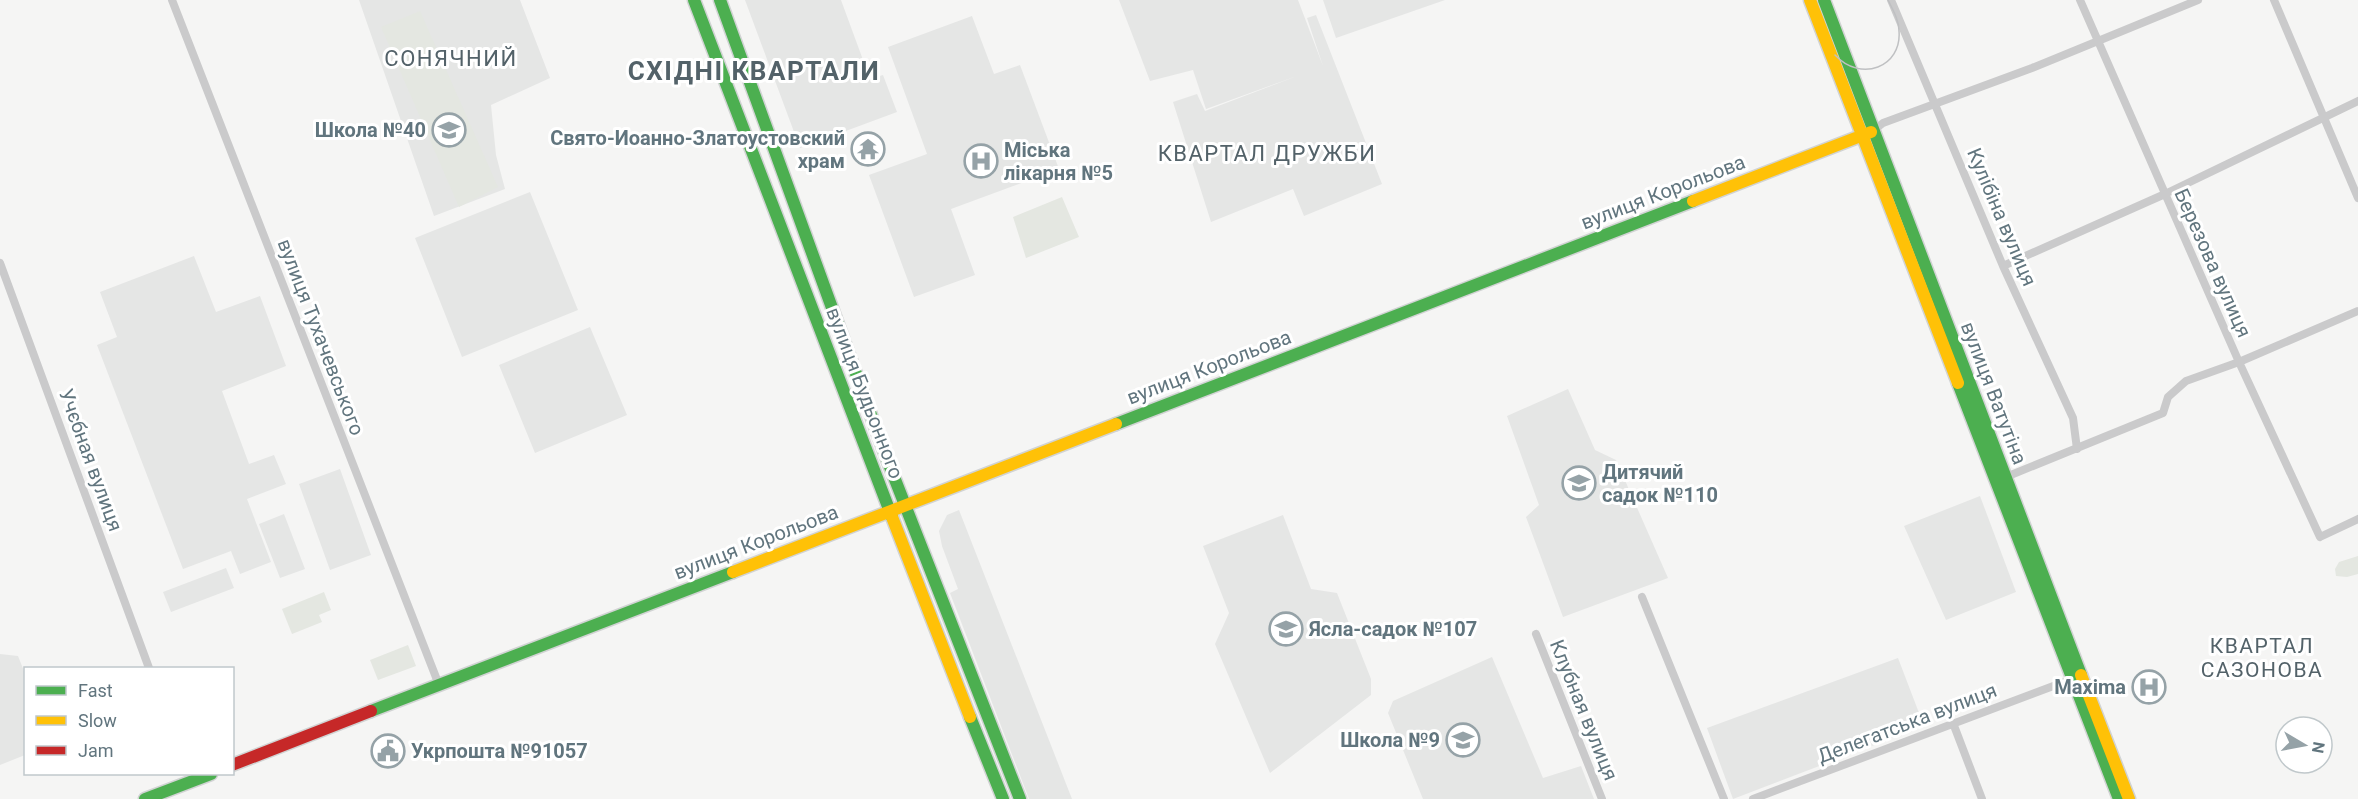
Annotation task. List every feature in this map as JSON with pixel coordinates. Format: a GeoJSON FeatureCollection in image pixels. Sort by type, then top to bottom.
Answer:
{"type":"FeatureCollection","features":[{"type":"Feature","properties":{"kind":"main road","name":"вулиця Будьонного"},"geometry":{"type":"LineString","coordinates":[[694,0],[889,511],[1003,799]]}},
{"type":"Feature","properties":{"kind":"main road","name":"вулиця Будьонного"},"geometry":{"type":"LineString","coordinates":[[720,0],[906,505],[1020,799]]}},
{"type":"Feature","properties":{"kind":"main road","name":"вулиця Ватутіна"},"geometry":{"type":"LineString","coordinates":[[1810,0],[1867,134],[2129,799]]}},
{"type":"Feature","properties":{"kind":"main road","name":"вулиця Ватутіна"},"geometry":{"type":"LineString","coordinates":[[1824,0],[1867,134]]}},
{"type":"Feature","properties":{"kind":"main road","name":"вулиця Корольова"},"geometry":{"type":"LineString","coordinates":[[234,764],[1867,134]]}},
{"type":"Feature","properties":{"kind":"main road","name":"вулиця Ватутіна"},"geometry":{"type":"LineString","coordinates":[[2001,479],[2072,678],[2119,799]]}},
{"type":"Feature","properties":{"kind":"main road"},"geometry":{"type":"LineString","coordinates":[[145,799],[190,777]]}},
{"type":"Feature","properties":{"kind":"street","name":"вулиця Тухачевського"},"geometry":{"type":"LineString","coordinates":[[172,0],[439,685]]}},
{"type":"Feature","properties":{"kind":"street","name":"Кулібіна вулиця"},"geometry":{"type":"LineString","coordinates":[[1891,0],[2003,266],[2073,418],[2077,449]]}},
{"type":"Feature","properties":{"kind":"street","name":"Березова вулиця"},"geometry":{"type":"LineString","coordinates":[[2080,0],[2320,537],[2358,519]]}},
{"type":"Feature","properties":{"kind":"street","name":"вулиця Корольова"},"geometry":{"type":"LineString","coordinates":[[1867,134],[1883,123],[2098,41],[2198,0]]}},
{"type":"Feature","properties":{"kind":"street"},"geometry":{"type":"LineString","coordinates":[[2274,0],[2358,198]]}},
{"type":"Feature","properties":{"kind":"street"},"geometry":{"type":"LineString","coordinates":[[2003,266],[2165,194],[2358,100]]}},
{"type":"Feature","properties":{"kind":"street","name":"Учєбная вулиця"},"geometry":{"type":"LineString","coordinates":[[0,263],[148,667]]}},
{"type":"Feature","properties":{"kind":"street"},"geometry":{"type":"LineString","coordinates":[[2001,479],[2163,413],[2168,397],[2186,381],[2240,362],[2358,311]]}},
{"type":"Feature","properties":{"kind":"street"},"geometry":{"type":"LineString","coordinates":[[1642,597],[1724,799]]}},
{"type":"Feature","properties":{"kind":"street","name":"Клубная вулиця"},"geometry":{"type":"LineString","coordinates":[[1536,634],[1602,799]]}},
{"type":"Feature","properties":{"kind":"street","name":"Делегатська вулиця"},"geometry":{"type":"LineString","coordinates":[[1753,799],[2072,678]]}},
{"type":"Feature","properties":{"kind":"street"},"geometry":{"type":"LineString","coordinates":[[1953,723],[1982,799]]}},
{"type":"Feature","properties":{"kind":"shaded area","name":"Школа №40"},"geometry":{"type":"Polygon","coordinates":[[[359,0],[520,0],[550,78],[491,105],[496,155],[505,189],[434,216],[359,0]]]}},
{"type":"Feature","properties":{"kind":"shaded area"},"geometry":{"type":"Polygon","coordinates":[[[745,0],[841,0],[870,79],[883,75],[897,112],[800,148],[745,0]]]}},
{"type":"Feature","properties":{"kind":"shaded area"},"geometry":{"type":"Polygon","coordinates":[[[1119,0],[1298,0],[1323,66],[1307,18],[1316,15],[1382,184],[1304,216],[1293,189],[1211,222],[1173,102],[1197,94],[1205,111],[1297,76],[1206,109],[1193,70],[1150,81],[1119,0]]]}},
{"type":"Feature","properties":{"kind":"shaded area"},"geometry":{"type":"Polygon","coordinates":[[[1323,0],[1445,0],[1336,38],[1323,0]]]}},
{"type":"Feature","properties":{"kind":"shaded area"},"geometry":{"type":"Polygon","coordinates":[[[420,11],[498,187],[459,207],[381,27],[420,11]]]}},
{"type":"Feature","properties":{"kind":"shaded area","name":"Міська лікарня №5"},"geometry":{"type":"Polygon","coordinates":[[[972,16],[994,74],[1020,65],[1059,169],[951,209],[975,275],[914,297],[869,175],[927,154],[888,47],[972,16]]]}},
{"type":"Feature","properties":{"kind":"shaded area"},"geometry":{"type":"Polygon","coordinates":[[[530,192],[578,310],[462,357],[415,238],[530,192]]]}},
{"type":"Feature","properties":{"kind":"shaded area"},"geometry":{"type":"Polygon","coordinates":[[[1062,197],[1079,237],[1026,258],[1013,217],[1062,197]]]}},
{"type":"Feature","properties":{"kind":"shaded area"},"geometry":{"type":"Polygon","coordinates":[[[194,256],[216,312],[260,296],[286,366],[222,391],[249,464],[274,455],[286,484],[247,499],[271,562],[240,574],[231,551],[183,569],[97,345],[117,337],[100,292],[194,256]]]}},
{"type":"Feature","properties":{"kind":"shaded area"},"geometry":{"type":"Polygon","coordinates":[[[590,327],[627,415],[535,453],[499,365],[590,327]]]}},
{"type":"Feature","properties":{"kind":"shaded area","name":"Дитячий садок №110"},"geometry":{"type":"Polygon","coordinates":[[[1568,389],[1595,450],[1616,460],[1668,578],[1563,617],[1526,517],[1539,505],[1507,416],[1568,389]]]}},
{"type":"Feature","properties":{"kind":"shaded area"},"geometry":{"type":"Polygon","coordinates":[[[340,469],[371,555],[330,570],[299,484],[340,469]]]}},
{"type":"Feature","properties":{"kind":"shaded area"},"geometry":{"type":"Polygon","coordinates":[[[1980,496],[2016,592],[1946,620],[1904,526],[1980,496]]]}},
{"type":"Feature","properties":{"kind":"shaded area"},"geometry":{"type":"Polygon","coordinates":[[[959,510],[1072,799],[1029,799],[950,593],[958,589],[942,546],[939,531],[947,515],[959,510]]]}},
{"type":"Feature","properties":{"kind":"shaded area"},"geometry":{"type":"Polygon","coordinates":[[[284,514],[305,569],[280,578],[259,524],[284,514]]]}},
{"type":"Feature","properties":{"kind":"shaded area","name":"Ясла-садок №107"},"geometry":{"type":"Polygon","coordinates":[[[1283,515],[1311,589],[1337,593],[1371,679],[1371,695],[1270,773],[1215,644],[1229,613],[1203,546],[1283,515]]]}},
{"type":"Feature","properties":{"kind":"shaded area"},"geometry":{"type":"Polygon","coordinates":[[[2358,556],[2358,574],[2347,577],[2336,576],[2335,569],[2339,562],[2358,556]]]}},
{"type":"Feature","properties":{"kind":"shaded area"},"geometry":{"type":"Polygon","coordinates":[[[226,568],[234,588],[171,612],[163,592],[226,568]]]}},
{"type":"Feature","properties":{"kind":"shaded area"},"geometry":{"type":"Polygon","coordinates":[[[324,592],[331,610],[319,615],[322,622],[292,634],[282,609],[324,592]]]}},
{"type":"Feature","properties":{"kind":"shaded area"},"geometry":{"type":"Polygon","coordinates":[[[408,645],[416,666],[378,680],[370,660],[408,645]]]}},
{"type":"Feature","properties":{"kind":"shaded area"},"geometry":{"type":"Polygon","coordinates":[[[0,654],[18,656],[24,671],[24,755],[0,765],[0,654]]]}},
{"type":"Feature","properties":{"kind":"shaded area","name":"Школа №9"},"geometry":{"type":"Polygon","coordinates":[[[1492,657],[1543,778],[1581,766],[1594,799],[1423,799],[1388,713],[1393,701],[1492,657]]]}},
{"type":"Feature","properties":{"kind":"shaded area"},"geometry":{"type":"Polygon","coordinates":[[[1898,658],[1924,726],[1733,799],[1707,728],[1898,658]]]}},
{"type":"Feature","properties":{"kind":"tram line"},"geometry":{"type":"LineString","coordinates":[[1835,55],[1856,68],[1878,67],[1887,62],[1894,54],[1898,44],[1899,31],[1897,19],[1888,0]]}},
{"type":"Feature","properties":{"kind":"traffic: fast"},"geometry":{"type":"LineString","coordinates":[[694,0],[892,517]]}},
{"type":"Feature","properties":{"kind":"traffic: fast"},"geometry":{"type":"LineString","coordinates":[[720,0],[887,459],[1020,799]]}},
{"type":"Feature","properties":{"kind":"traffic: fast"},"geometry":{"type":"LineString","coordinates":[[1824,0],[2081,675]]}},
{"type":"Feature","properties":{"kind":"traffic: fast"},"geometry":{"type":"LineString","coordinates":[[1116,424],[1693,201]]}},
{"type":"Feature","properties":{"kind":"traffic: fast"},"geometry":{"type":"LineString","coordinates":[[1958,383],[2119,799]]}},
{"type":"Feature","properties":{"kind":"traffic: fast"},"geometry":{"type":"LineString","coordinates":[[371,711],[733,572]]}},
{"type":"Feature","properties":{"kind":"traffic: fast"},"geometry":{"type":"LineString","coordinates":[[970,717],[1003,799]]}},
{"type":"Feature","properties":{"kind":"traffic: fast"},"geometry":{"type":"LineString","coordinates":[[145,799],[208,775]]}},
{"type":"Feature","properties":{"kind":"traffic: slow"},"geometry":{"type":"LineString","coordinates":[[1810,0],[1958,383]]}},
{"type":"Feature","properties":{"kind":"traffic: slow"},"geometry":{"type":"LineString","coordinates":[[1693,201],[1871,132]]}},
{"type":"Feature","properties":{"kind":"traffic: slow"},"geometry":{"type":"LineString","coordinates":[[733,572],[1116,424]]}},
{"type":"Feature","properties":{"kind":"traffic: slow"},"geometry":{"type":"LineString","coordinates":[[892,517],[970,717]]}},
{"type":"Feature","properties":{"kind":"traffic: slow"},"geometry":{"type":"LineString","coordinates":[[2081,675],[2129,799]]}},
{"type":"Feature","properties":{"kind":"traffic: jam"},"geometry":{"type":"LineString","coordinates":[[234,764],[371,711]]}},
{"type":"Feature","properties":{"kind":"place","name":"Школа №40"},"geometry":{"type":"Point","coordinates":[449,130]}},
{"type":"Feature","properties":{"kind":"place","name":"Свято-Иоанно-Златоустовский храм"},"geometry":{"type":"Point","coordinates":[868,149]}},
{"type":"Feature","properties":{"kind":"place","name":"Міська лікарня №5"},"geometry":{"type":"Point","coordinates":[981,161]}},
{"type":"Feature","properties":{"kind":"place","name":"Дитячий садок №110"},"geometry":{"type":"Point","coordinates":[1579,483]}},
{"type":"Feature","properties":{"kind":"place","name":"Ясла-садок №107"},"geometry":{"type":"Point","coordinates":[1286,629]}},
{"type":"Feature","properties":{"kind":"place","name":"Maxima"},"geometry":{"type":"Point","coordinates":[2149,687]}},
{"type":"Feature","properties":{"kind":"place","name":"Школа №9"},"geometry":{"type":"Point","coordinates":[1463,740]}},
{"type":"Feature","properties":{"kind":"place","name":"Укрпошта №91057"},"geometry":{"type":"Point","coordinates":[388,751]}},
{"type":"Feature","properties":{"kind":"district","name":"СОНЯЧНИЙ"},"geometry":{"type":"Point","coordinates":[451,58]}},
{"type":"Feature","properties":{"kind":"district","name":"СХІДНІ КВАРТАЛИ"},"geometry":{"type":"Point","coordinates":[754,71]}},
{"type":"Feature","properties":{"kind":"district","name":"КВАРТАЛ ДРУЖБИ"},"geometry":{"type":"Point","coordinates":[1267,153]}},
{"type":"Feature","properties":{"kind":"district","name":"КВАРТАЛ САЗОНОВА"},"geometry":{"type":"Point","coordinates":[2262,658]}}]}
